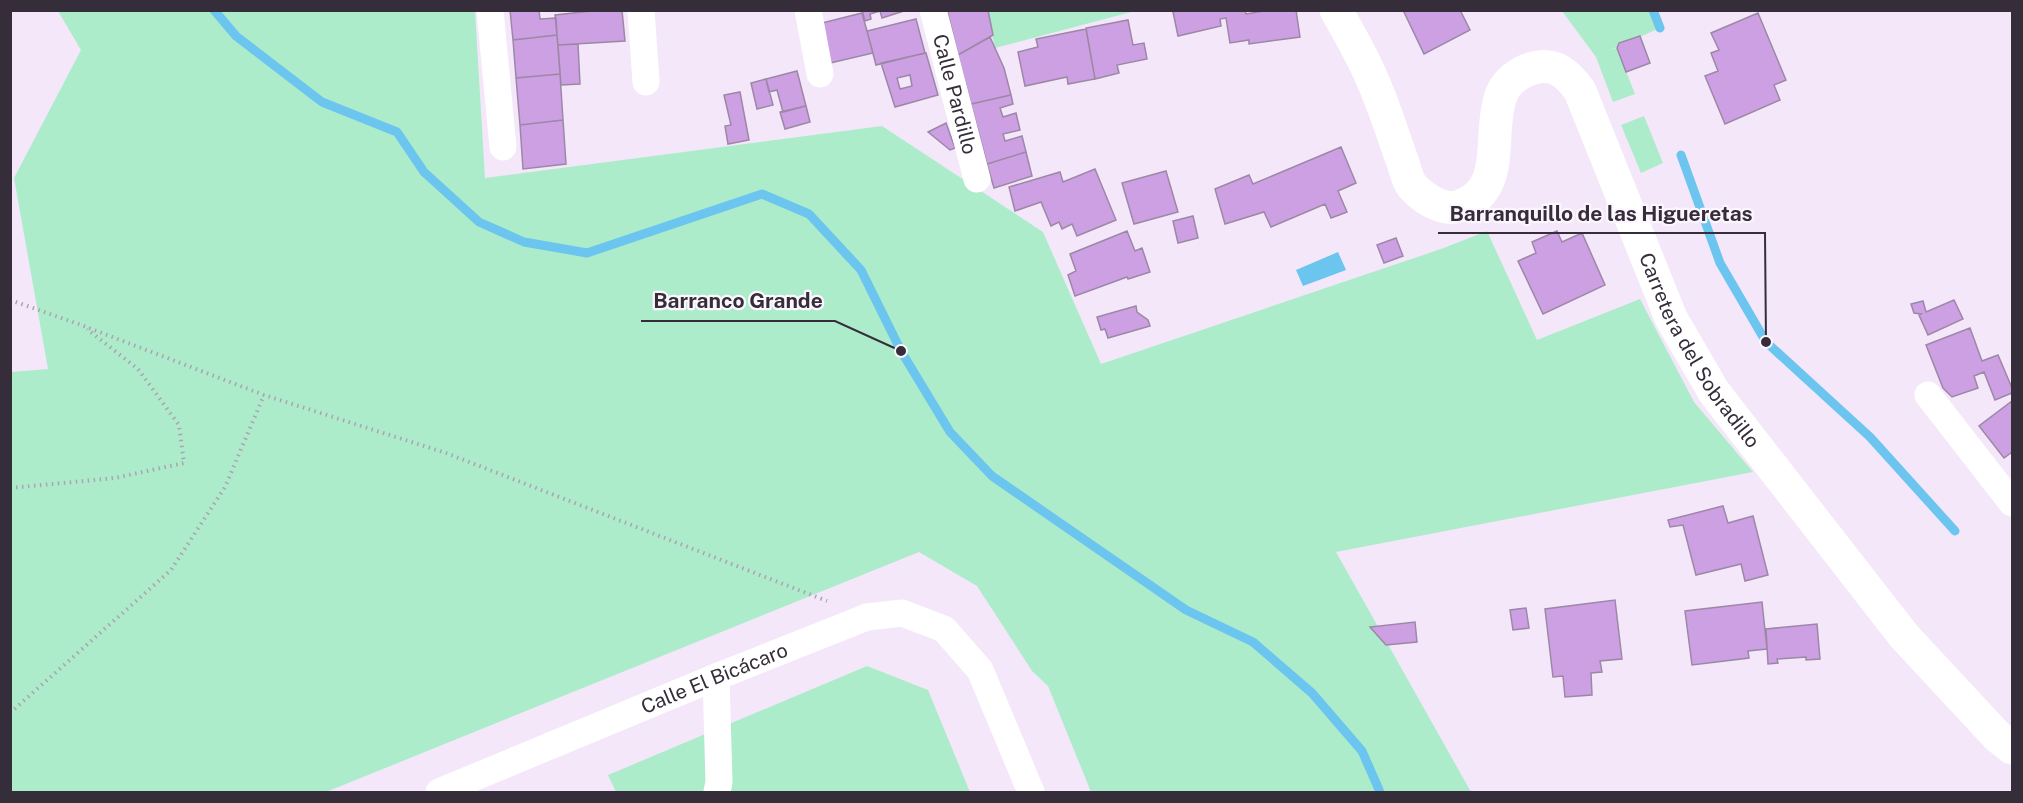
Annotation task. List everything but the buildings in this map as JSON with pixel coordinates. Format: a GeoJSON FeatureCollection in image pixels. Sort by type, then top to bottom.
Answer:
{"type":"FeatureCollection","features":[{"type":"Feature","properties":{"kind":"main road","name":"Carretera del Sobradillo"},"geometry":{"type":"LineString","coordinates":[[1336,10],[1372,79],[1411,184],[1426,198],[1443,207],[1457,207],[1473,201],[1486,187],[1492,172],[1499,99],[1506,85],[1518,75],[1538,65],[1556,68],[1571,78],[1580,91],[1671,318],[1714,392],[1904,636],[1997,736],[2013,748]]}},
{"type":"Feature","properties":{"kind":"street"},"geometry":{"type":"LineString","coordinates":[[490,10],[503,147]]}},
{"type":"Feature","properties":{"kind":"street"},"geometry":{"type":"LineString","coordinates":[[641,10],[646,82]]}},
{"type":"Feature","properties":{"kind":"street"},"geometry":{"type":"LineString","coordinates":[[808,10],[820,74]]}},
{"type":"Feature","properties":{"kind":"street","name":"Calle Pardillo"},"geometry":{"type":"LineString","coordinates":[[933,10],[977,179]]}},
{"type":"Feature","properties":{"kind":"street"},"geometry":{"type":"LineString","coordinates":[[1928,396],[2013,503]]}},
{"type":"Feature","properties":{"kind":"street","name":"Calle El Bicácaro"},"geometry":{"type":"LineString","coordinates":[[440,792],[867,617],[902,613],[944,629],[980,670],[1031,792]]}},
{"type":"Feature","properties":{"kind":"street"},"geometry":{"type":"LineString","coordinates":[[716,677],[719,782],[717,792]]}},
{"type":"Feature","properties":{"kind":"path"},"geometry":{"type":"LineString","coordinates":[[10,300],[264,395],[446,453],[867,617]]}},
{"type":"Feature","properties":{"kind":"path"},"geometry":{"type":"LineString","coordinates":[[10,488],[115,478],[184,463],[179,425],[138,369],[81,325]]}},
{"type":"Feature","properties":{"kind":"path"},"geometry":{"type":"LineString","coordinates":[[10,714],[171,570],[225,487],[264,395]]}},
{"type":"Feature","properties":{"kind":"green space"},"geometry":{"type":"Polygon","coordinates":[[[986,10],[1135,11],[995,48],[986,10]]]}},
{"type":"Feature","properties":{"kind":"green space"},"geometry":{"type":"Polygon","coordinates":[[[58,11],[475,11],[485,178],[882,126],[1043,232],[1101,364],[1441,249],[1487,231],[1537,340],[1640,299],[1694,402],[1753,472],[1336,552],[1471,792],[1091,792],[1048,686],[1032,671],[977,586],[919,552],[326,792],[11,792],[11,372],[48,369],[14,178],[81,50],[58,11]]]}},
{"type":"Feature","properties":{"kind":"green space"},"geometry":{"type":"Polygon","coordinates":[[[1562,11],[1653,11],[1660,28],[1610,50],[1617,48],[1635,94],[1613,102],[1596,57],[1562,11]]]}},
{"type":"Feature","properties":{"kind":"green space"},"geometry":{"type":"Polygon","coordinates":[[[1644,116],[1663,163],[1641,173],[1621,125],[1644,116]]]}},
{"type":"Feature","properties":{"kind":"green space"},"geometry":{"type":"Polygon","coordinates":[[[867,666],[928,690],[970,792],[616,792],[608,775],[867,666]]]}},
{"type":"Feature","properties":{"kind":"water"},"geometry":{"type":"Polygon","coordinates":[[[1338,252],[1346,270],[1303,286],[1296,270],[1338,252]]]}},
{"type":"Feature","properties":{"kind":"waterway"},"geometry":{"type":"LineString","coordinates":[[214,10],[236,36],[322,102],[397,132],[424,172],[479,222],[524,242],[587,253],[762,194],[809,214],[861,270],[901,351],[950,432],[992,476],[1186,610],[1253,642],[1312,693],[1362,751],[1380,792]]}},
{"type":"Feature","properties":{"kind":"waterway"},"geometry":{"type":"LineString","coordinates":[[1653,10],[1660,28]]}},
{"type":"Feature","properties":{"kind":"waterway"},"geometry":{"type":"LineString","coordinates":[[1681,155],[1720,263],[1766,342],[1870,437],[1955,531]]}},
{"type":"Feature","properties":{"kind":"place","name":"Barranquillo de las Higueretas"},"geometry":{"type":"Point","coordinates":[1766,342]}},
{"type":"Feature","properties":{"kind":"place","name":"Barranco Grande"},"geometry":{"type":"Point","coordinates":[901,351]}}]}
